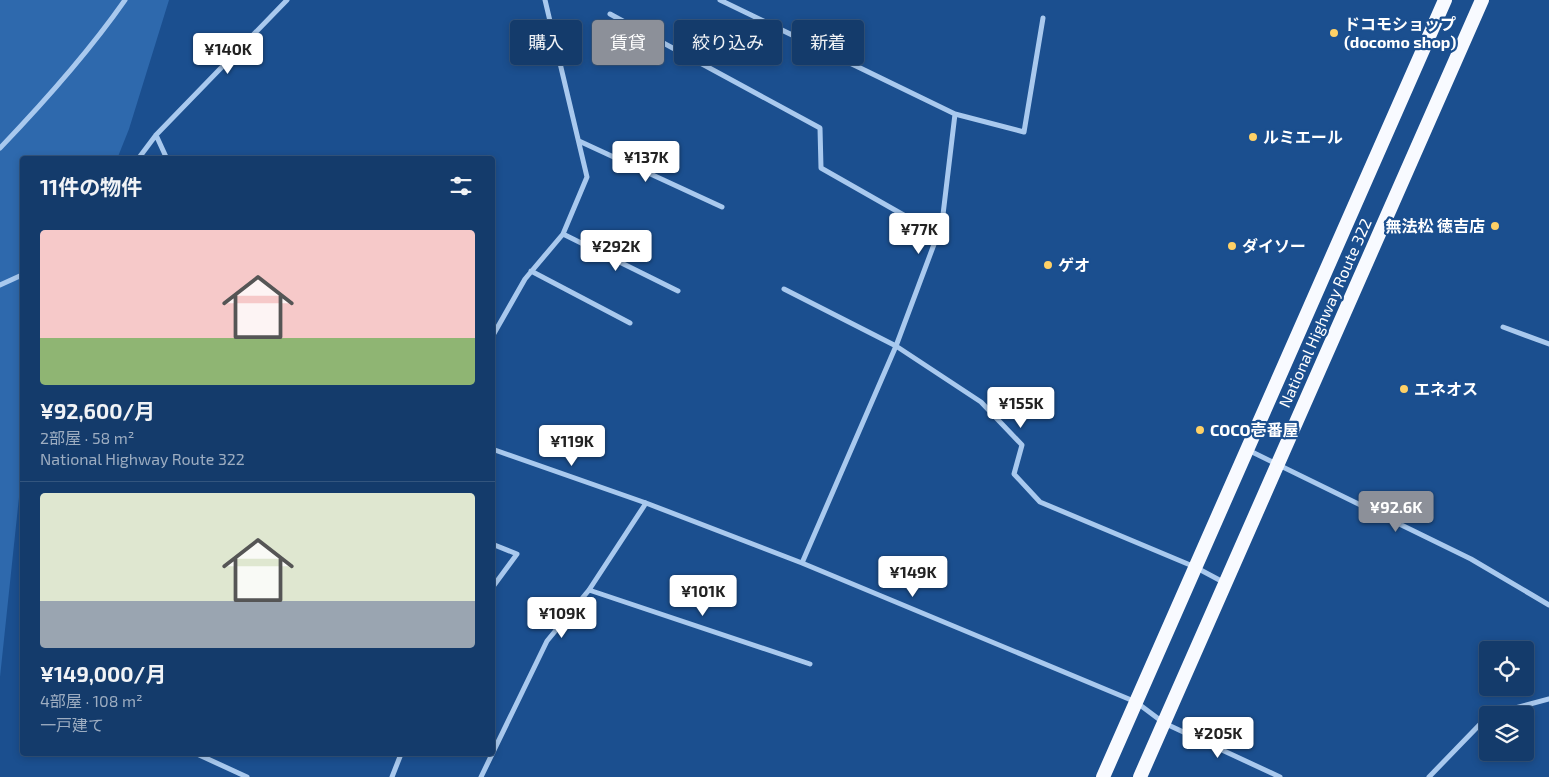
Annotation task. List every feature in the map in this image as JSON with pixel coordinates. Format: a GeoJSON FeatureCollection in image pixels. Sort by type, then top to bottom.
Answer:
{"type":"FeatureCollection","features":[{"type":"Feature","properties":{"kind":"highway","name":"National Highway Route 322"},"geometry":{"type":"LineString","coordinates":[[1104,777],[1445,0]]}},
{"type":"Feature","properties":{"kind":"highway","name":"National Highway Route 322"},"geometry":{"type":"LineString","coordinates":[[1140,777],[1482,0]]}},
{"type":"Feature","properties":{"kind":"street"},"geometry":{"type":"LineString","coordinates":[[0,148],[37,109],[92,45],[125,0]]}},
{"type":"Feature","properties":{"kind":"street"},"geometry":{"type":"LineString","coordinates":[[140,156],[156,135],[287,0]]}},
{"type":"Feature","properties":{"kind":"street"},"geometry":{"type":"LineString","coordinates":[[495,333],[525,279],[563,234],[587,177],[545,0]]}},
{"type":"Feature","properties":{"kind":"street"},"geometry":{"type":"LineString","coordinates":[[720,0],[955,114],[1024,132],[1043,18]]}},
{"type":"Feature","properties":{"kind":"street"},"geometry":{"type":"LineString","coordinates":[[610,14],[820,128],[822,168],[937,234]]}},
{"type":"Feature","properties":{"kind":"street"},"geometry":{"type":"LineString","coordinates":[[802,563],[896,346],[942,222],[955,114]]}},
{"type":"Feature","properties":{"kind":"street"},"geometry":{"type":"LineString","coordinates":[[156,135],[166,156]]}},
{"type":"Feature","properties":{"kind":"street"},"geometry":{"type":"LineString","coordinates":[[579,141],[722,208]]}},
{"type":"Feature","properties":{"kind":"street"},"geometry":{"type":"LineString","coordinates":[[563,234],[678,291]]}},
{"type":"Feature","properties":{"kind":"street"},"geometry":{"type":"LineString","coordinates":[[531,271],[630,323]]}},
{"type":"Feature","properties":{"kind":"street"},"geometry":{"type":"LineString","coordinates":[[0,285],[20,276]]}},
{"type":"Feature","properties":{"kind":"street"},"geometry":{"type":"LineString","coordinates":[[784,289],[896,346],[981,402],[1022,445],[1014,474],[1040,502],[1195,567],[1226,583]]}},
{"type":"Feature","properties":{"kind":"street"},"geometry":{"type":"LineString","coordinates":[[1503,327],[1549,344]]}},
{"type":"Feature","properties":{"kind":"street"},"geometry":{"type":"LineString","coordinates":[[495,450],[646,503],[802,563],[1136,702],[1164,723],[1280,777]]}},
{"type":"Feature","properties":{"kind":"street"},"geometry":{"type":"LineString","coordinates":[[1248,450],[1472,559],[1549,605]]}},
{"type":"Feature","properties":{"kind":"street"},"geometry":{"type":"LineString","coordinates":[[495,748],[547,641],[589,590],[646,503]]}},
{"type":"Feature","properties":{"kind":"street"},"geometry":{"type":"LineString","coordinates":[[495,545],[517,554],[495,584]]}},
{"type":"Feature","properties":{"kind":"street"},"geometry":{"type":"LineString","coordinates":[[589,590],[810,664]]}},
{"type":"Feature","properties":{"kind":"street"},"geometry":{"type":"LineString","coordinates":[[1524,706],[1549,699]]}},
{"type":"Feature","properties":{"kind":"street"},"geometry":{"type":"LineString","coordinates":[[1429,777],[1479,725]]}},
{"type":"Feature","properties":{"kind":"street"},"geometry":{"type":"LineString","coordinates":[[201,756],[248,777]]}},
{"type":"Feature","properties":{"kind":"street"},"geometry":{"type":"LineString","coordinates":[[392,777],[400,756]]}},
{"type":"Feature","properties":{"kind":"street"},"geometry":{"type":"LineString","coordinates":[[481,777],[491,756]]}},
{"type":"Feature","properties":{"kind":"shaded area"},"geometry":{"type":"Polygon","coordinates":[[[0,0],[169,0],[129,129],[118,156],[20,156],[20,488],[0,677],[0,0]]]}},
{"type":"Feature","properties":{"kind":"place","name":"ドコモショップ (docomo shop)"},"geometry":{"type":"Point","coordinates":[1334,33]}},
{"type":"Feature","properties":{"kind":"place","name":"ルミエール"},"geometry":{"type":"Point","coordinates":[1253,137]}},
{"type":"Feature","properties":{"kind":"place","name":"無法松 徳吉店"},"geometry":{"type":"Point","coordinates":[1495,226]}},
{"type":"Feature","properties":{"kind":"place","name":"ダイソー"},"geometry":{"type":"Point","coordinates":[1232,246]}},
{"type":"Feature","properties":{"kind":"place","name":"ゲオ"},"geometry":{"type":"Point","coordinates":[1048,265]}},
{"type":"Feature","properties":{"kind":"place","name":"エネオス"},"geometry":{"type":"Point","coordinates":[1404,389]}},
{"type":"Feature","properties":{"kind":"place","name":"COCO壱番屋"},"geometry":{"type":"Point","coordinates":[1200,430]}}]}
